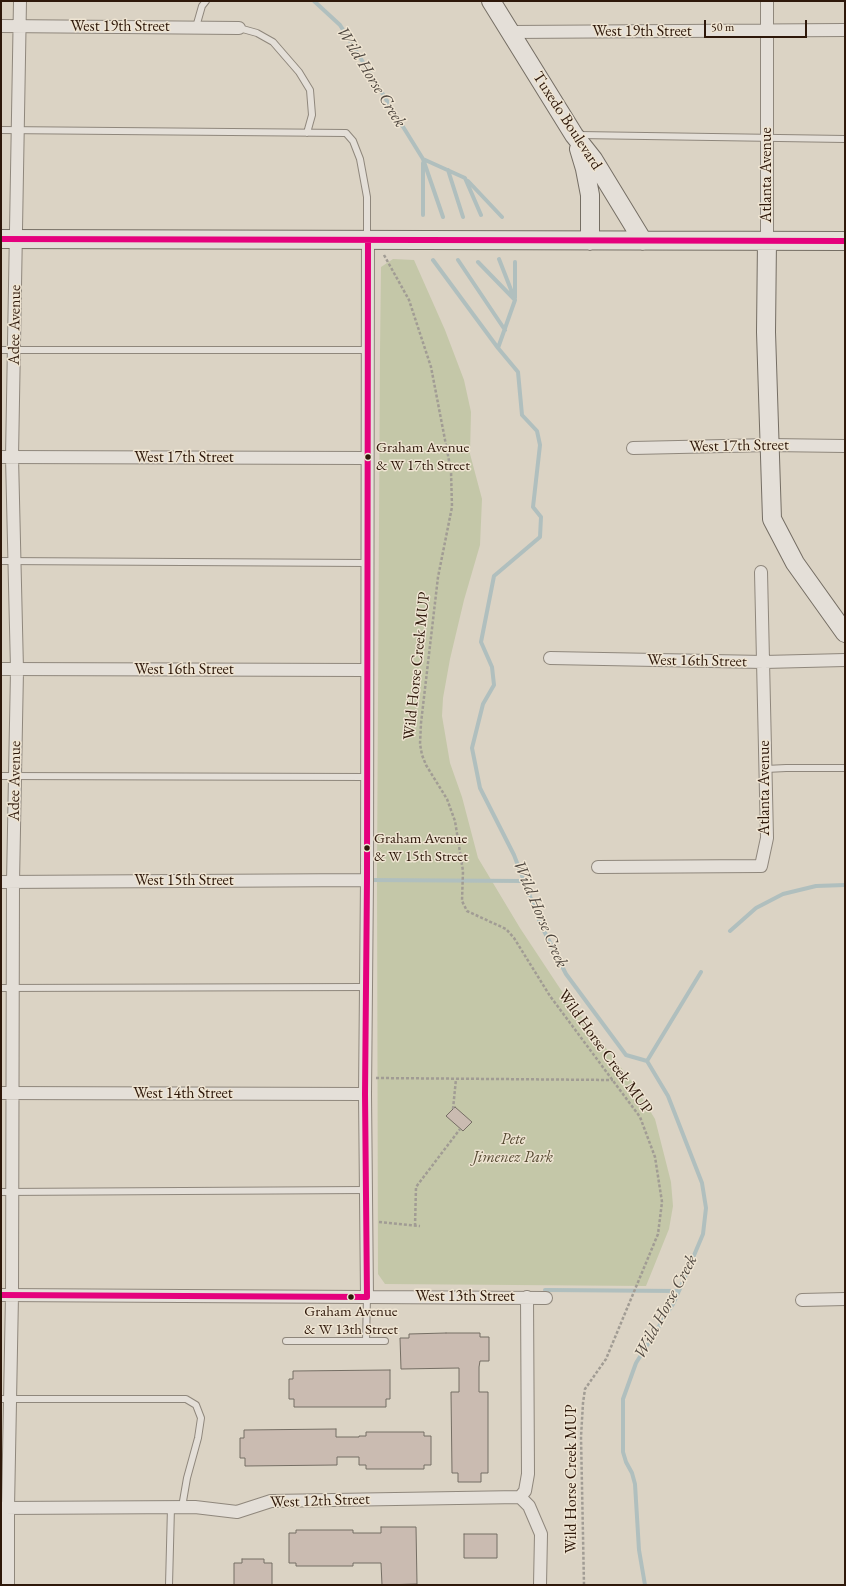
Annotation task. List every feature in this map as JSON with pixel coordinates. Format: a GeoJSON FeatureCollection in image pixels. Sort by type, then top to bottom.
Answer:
{"type":"FeatureCollection","features":[{"type":"Feature","properties":{"kind":"street","name":"Adee Avenue"},"geometry":{"type":"LineString","coordinates":[[8,1585],[4,1508],[7,882],[15,776],[17,670],[15,561],[7,457],[15,351],[9,239],[18,130],[20,1]]}},
{"type":"Feature","properties":{"kind":"street","name":"Tuxedo Boulevard"},"geometry":{"type":"LineString","coordinates":[[491,1],[574,134],[593,159],[643,241]]}},
{"type":"Feature","properties":{"kind":"street","name":"Atlanta Avenue"},"geometry":{"type":"LineString","coordinates":[[767,1],[766,332],[772,519],[795,563],[845,633]]}},
{"type":"Feature","properties":{"kind":"street","name":"West 19th Street"},"geometry":{"type":"LineString","coordinates":[[1,26],[239,28]]}},
{"type":"Feature","properties":{"kind":"street","name":"West 19th Street"},"geometry":{"type":"LineString","coordinates":[[510,32],[845,30]]}},
{"type":"Feature","properties":{"kind":"street"},"geometry":{"type":"LineString","coordinates":[[574,134],[589,184],[591,210],[590,241]]}},
{"type":"Feature","properties":{"kind":"street"},"geometry":{"type":"LineString","coordinates":[[9,239],[845,241]]}},
{"type":"Feature","properties":{"kind":"street"},"geometry":{"type":"LineString","coordinates":[[367,1297],[365,1094],[368,777],[367,458],[368,350],[372,240]]}},
{"type":"Feature","properties":{"kind":"street","name":"West 17th Street"},"geometry":{"type":"LineString","coordinates":[[633,448],[770,445],[845,446]]}},
{"type":"Feature","properties":{"kind":"street","name":"West 17th Street"},"geometry":{"type":"LineString","coordinates":[[7,457],[367,458]]}},
{"type":"Feature","properties":{"kind":"street","name":"Atlanta Avenue"},"geometry":{"type":"LineString","coordinates":[[598,867],[761,866],[767,838],[761,572]]}},
{"type":"Feature","properties":{"kind":"street","name":"West 16th Street"},"geometry":{"type":"LineString","coordinates":[[550,658],[764,662],[845,660]]}},
{"type":"Feature","properties":{"kind":"street","name":"West 16th Street"},"geometry":{"type":"LineString","coordinates":[[1,669],[367,670]]}},
{"type":"Feature","properties":{"kind":"street","name":"West 15th Street"},"geometry":{"type":"LineString","coordinates":[[7,882],[367,880]]}},
{"type":"Feature","properties":{"kind":"street","name":"West 14th Street"},"geometry":{"type":"LineString","coordinates":[[6,1094],[365,1094]]}},
{"type":"Feature","properties":{"kind":"street","name":"West 13th Street"},"geometry":{"type":"LineString","coordinates":[[6,1295],[546,1298]]}},
{"type":"Feature","properties":{"kind":"street"},"geometry":{"type":"LineString","coordinates":[[527,1297],[528,1474],[525,1491],[520,1497],[529,1506],[541,1534],[540,1585]]}},
{"type":"Feature","properties":{"kind":"street"},"geometry":{"type":"LineString","coordinates":[[802,1300],[845,1300]]}},
{"type":"Feature","properties":{"kind":"street","name":"West 12th Street"},"geometry":{"type":"LineString","coordinates":[[4,1508],[195,1507],[237,1512],[271,1501],[520,1497]]}},
{"type":"Feature","properties":{"kind":"lane"},"geometry":{"type":"LineString","coordinates":[[196,27],[202,6],[206,1]]}},
{"type":"Feature","properties":{"kind":"lane"},"geometry":{"type":"LineString","coordinates":[[239,28],[257,33],[273,42],[299,72],[310,90],[312,115],[307,133]]}},
{"type":"Feature","properties":{"kind":"lane"},"geometry":{"type":"LineString","coordinates":[[1,130],[346,133],[352,141],[360,159],[367,197],[372,240]]}},
{"type":"Feature","properties":{"kind":"lane"},"geometry":{"type":"LineString","coordinates":[[574,134],[845,139]]}},
{"type":"Feature","properties":{"kind":"lane"},"geometry":{"type":"LineString","coordinates":[[1,350],[368,350]]}},
{"type":"Feature","properties":{"kind":"lane"},"geometry":{"type":"LineString","coordinates":[[1,561],[367,563]]}},
{"type":"Feature","properties":{"kind":"lane"},"geometry":{"type":"LineString","coordinates":[[766,770],[786,768],[845,768]]}},
{"type":"Feature","properties":{"kind":"lane"},"geometry":{"type":"LineString","coordinates":[[1,776],[368,777]]}},
{"type":"Feature","properties":{"kind":"lane"},"geometry":{"type":"LineString","coordinates":[[7,988],[366,987]]}},
{"type":"Feature","properties":{"kind":"lane"},"geometry":{"type":"LineString","coordinates":[[6,1192],[366,1190]]}},
{"type":"Feature","properties":{"kind":"lane"},"geometry":{"type":"LineString","coordinates":[[366,1341],[367,1297]]}},
{"type":"Feature","properties":{"kind":"lane"},"geometry":{"type":"LineString","coordinates":[[286,1341],[385,1341]]}},
{"type":"Feature","properties":{"kind":"lane"},"geometry":{"type":"LineString","coordinates":[[5,1399],[186,1398],[196,1405],[201,1418],[198,1438],[187,1478],[176,1507],[168,1585]]}},
{"type":"Feature","properties":{"kind":"path","name":"Wild Horse Creek MUP"},"geometry":{"type":"LineString","coordinates":[[372,240],[409,300],[431,367],[451,471],[452,507],[438,577],[421,723],[420,744],[424,760],[447,799],[455,821],[463,871],[462,901],[467,911],[506,929],[514,938],[550,996],[640,1117],[655,1157],[662,1202],[658,1234],[606,1359],[585,1389],[581,1437],[584,1585]]}},
{"type":"Feature","properties":{"kind":"path"},"geometry":{"type":"LineString","coordinates":[[366,1078],[613,1080]]}},
{"type":"Feature","properties":{"kind":"path"},"geometry":{"type":"LineString","coordinates":[[453,1109],[456,1079]]}},
{"type":"Feature","properties":{"kind":"path"},"geometry":{"type":"LineString","coordinates":[[415,1226],[416,1188],[460,1129]]}},
{"type":"Feature","properties":{"kind":"path"},"geometry":{"type":"LineString","coordinates":[[367,1221],[420,1226]]}},
{"type":"Feature","properties":{"kind":"green space","name":"Pete Jimenez Park"},"geometry":{"type":"Polygon","coordinates":[[[393,259],[414,260],[445,330],[464,380],[471,412],[470,454],[482,499],[480,545],[464,600],[450,659],[443,698],[442,716],[450,763],[462,797],[478,858],[520,928],[561,990],[633,1083],[655,1119],[671,1182],[673,1206],[669,1229],[646,1286],[385,1284],[378,1274],[377,873],[381,267],[393,259]]]}},
{"type":"Feature","properties":{"kind":"building"},"geometry":{"type":"Polygon","coordinates":[[[455,1107],[472,1122],[463,1131],[446,1116],[455,1107]]]}},
{"type":"Feature","properties":{"kind":"building"},"geometry":{"type":"Polygon","coordinates":[[[480,1333],[480,1337],[489,1337],[489,1361],[480,1361],[479,1367],[479,1392],[488,1392],[488,1473],[481,1473],[481,1482],[458,1482],[458,1473],[452,1473],[451,1392],[459,1392],[459,1368],[401,1369],[400,1338],[409,1338],[409,1334],[480,1333]]]}},
{"type":"Feature","properties":{"kind":"building"},"geometry":{"type":"Polygon","coordinates":[[[390,1370],[390,1399],[386,1399],[386,1407],[294,1407],[294,1399],[289,1399],[289,1379],[293,1379],[293,1371],[390,1370]]]}},
{"type":"Feature","properties":{"kind":"building"},"geometry":{"type":"Polygon","coordinates":[[[336,1429],[336,1437],[366,1436],[366,1432],[424,1432],[424,1436],[431,1436],[431,1465],[424,1465],[424,1469],[366,1469],[366,1465],[359,1465],[359,1457],[337,1457],[337,1465],[245,1466],[245,1458],[240,1458],[240,1438],[244,1438],[244,1430],[336,1429]]]}},
{"type":"Feature","properties":{"kind":"building"},"geometry":{"type":"Polygon","coordinates":[[[381,1527],[416,1527],[417,1584],[382,1585],[381,1563],[353,1563],[353,1566],[296,1566],[296,1563],[289,1563],[289,1533],[296,1533],[296,1530],[353,1530],[353,1533],[381,1533],[381,1527]]]}},
{"type":"Feature","properties":{"kind":"building"},"geometry":{"type":"Polygon","coordinates":[[[464,1534],[497,1534],[497,1558],[464,1558],[464,1534]]]}},
{"type":"Feature","properties":{"kind":"building"},"geometry":{"type":"Polygon","coordinates":[[[242,1559],[264,1559],[264,1563],[272,1563],[272,1585],[234,1585],[234,1563],[242,1563],[242,1559]]]}},
{"type":"Feature","properties":{"kind":"waterway","name":"Wild Horse Creek"},"geometry":{"type":"LineString","coordinates":[[314,1],[340,25],[423,159],[465,178],[481,215]]}},
{"type":"Feature","properties":{"kind":"waterway","name":"Wild Horse Creek"},"geometry":{"type":"LineString","coordinates":[[423,159],[443,217]]}},
{"type":"Feature","properties":{"kind":"waterway","name":"Wild Horse Creek"},"geometry":{"type":"LineString","coordinates":[[423,163],[423,215]]}},
{"type":"Feature","properties":{"kind":"waterway","name":"Wild Horse Creek"},"geometry":{"type":"LineString","coordinates":[[448,170],[463,217]]}},
{"type":"Feature","properties":{"kind":"waterway","name":"Wild Horse Creek"},"geometry":{"type":"LineString","coordinates":[[468,181],[502,217]]}},
{"type":"Feature","properties":{"kind":"waterway","name":"Wild Horse Creek"},"geometry":{"type":"LineString","coordinates":[[499,259],[515,300],[498,348],[518,372],[522,415],[537,431],[540,445],[533,507],[541,517],[540,537],[494,576],[481,642],[492,667],[494,685],[483,704],[472,748],[480,788],[514,855],[541,925],[566,974],[626,1055],[647,1061],[668,1096],[702,1183],[706,1208],[703,1234],[679,1291],[673,1304],[636,1363],[623,1399],[623,1452],[635,1484],[639,1550],[645,1585]]}},
{"type":"Feature","properties":{"kind":"waterway","name":"Wild Horse Creek"},"geometry":{"type":"LineString","coordinates":[[433,260],[498,348]]}},
{"type":"Feature","properties":{"kind":"waterway","name":"Wild Horse Creek"},"geometry":{"type":"LineString","coordinates":[[458,260],[505,330]]}},
{"type":"Feature","properties":{"kind":"waterway","name":"Wild Horse Creek"},"geometry":{"type":"LineString","coordinates":[[478,262],[514,299]]}},
{"type":"Feature","properties":{"kind":"waterway","name":"Wild Horse Creek"},"geometry":{"type":"LineString","coordinates":[[515,262],[515,298]]}},
{"type":"Feature","properties":{"kind":"waterway"},"geometry":{"type":"LineString","coordinates":[[368,880],[524,881]]}},
{"type":"Feature","properties":{"kind":"waterway"},"geometry":{"type":"LineString","coordinates":[[730,931],[756,908],[783,894],[816,886],[845,885]]}},
{"type":"Feature","properties":{"kind":"waterway"},"geometry":{"type":"LineString","coordinates":[[647,1061],[701,972]]}},
{"type":"Feature","properties":{"kind":"waterway"},"geometry":{"type":"LineString","coordinates":[[545,1290],[679,1291]]}},
{"type":"Feature","properties":{"kind":"transit line"},"geometry":{"type":"LineString","coordinates":[[1,239],[845,241]]}},
{"type":"Feature","properties":{"kind":"transit line"},"geometry":{"type":"LineString","coordinates":[[367,1297],[365,1094],[367,880],[368,240]]}},
{"type":"Feature","properties":{"kind":"transit line"},"geometry":{"type":"LineString","coordinates":[[1,1295],[367,1297]]}},
{"type":"Feature","properties":{"kind":"place","name":"Graham Avenue & W 17th Street"},"geometry":{"type":"Point","coordinates":[368,457]}},
{"type":"Feature","properties":{"kind":"place","name":"Graham Avenue & W 15th Street"},"geometry":{"type":"Point","coordinates":[367,848]}},
{"type":"Feature","properties":{"kind":"place","name":"Graham Avenue & W 13th Street"},"geometry":{"type":"Point","coordinates":[351,1297]}}]}
